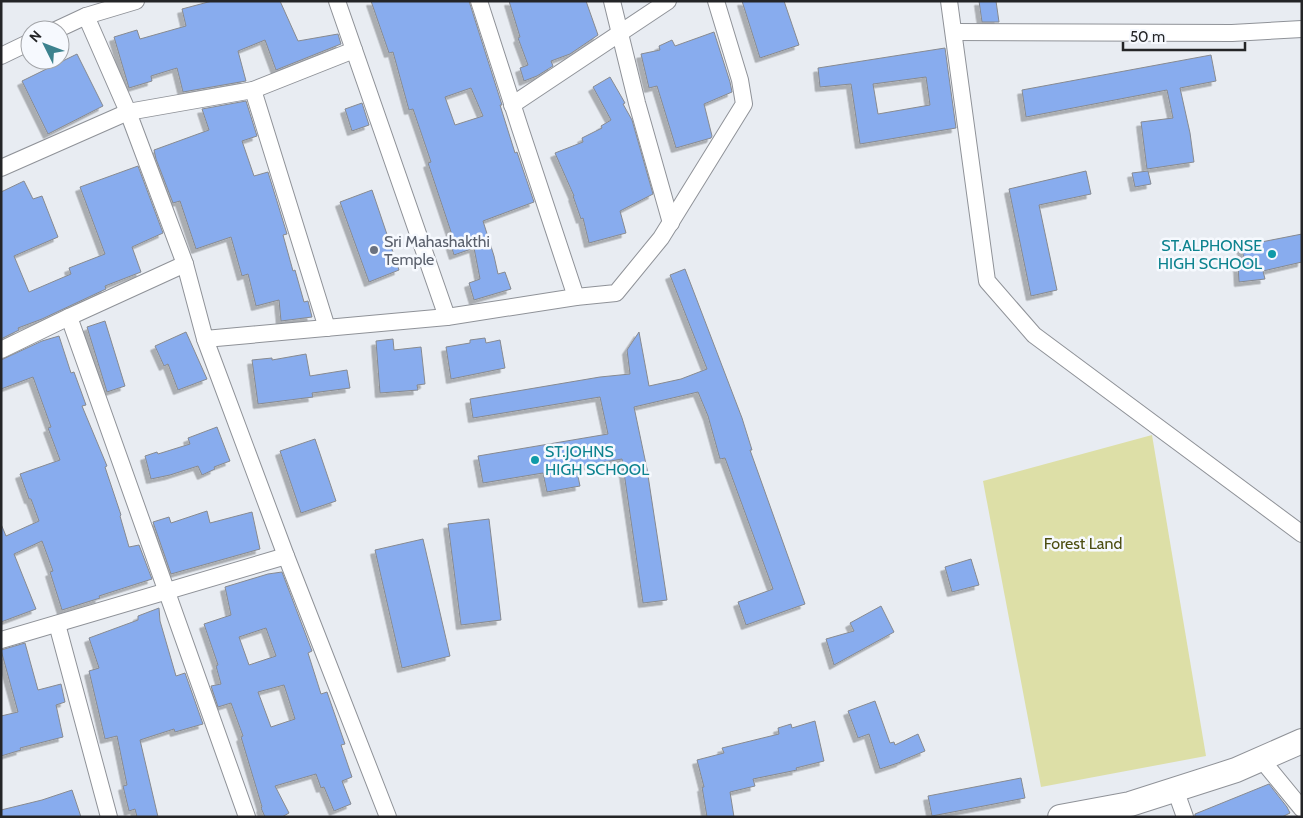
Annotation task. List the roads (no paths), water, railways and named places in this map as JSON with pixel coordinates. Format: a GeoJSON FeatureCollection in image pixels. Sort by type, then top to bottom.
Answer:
{"type":"FeatureCollection","features":[{"type":"Feature","properties":{"kind":"street"},"geometry":{"type":"LineString","coordinates":[[70,23],[86,16],[136,1]]}},
{"type":"Feature","properties":{"kind":"street"},"geometry":{"type":"LineString","coordinates":[[337,1],[447,317]]}},
{"type":"Feature","properties":{"kind":"street"},"geometry":{"type":"LineString","coordinates":[[479,1],[576,297]]}},
{"type":"Feature","properties":{"kind":"street"},"geometry":{"type":"LineString","coordinates":[[612,1],[637,103],[671,223]]}},
{"type":"Feature","properties":{"kind":"street"},"geometry":{"type":"LineString","coordinates":[[512,105],[668,1]]}},
{"type":"Feature","properties":{"kind":"street"},"geometry":{"type":"LineString","coordinates":[[205,339],[447,317],[576,297],[616,293],[661,238],[744,104],[740,80],[716,1]]}},
{"type":"Feature","properties":{"kind":"street"},"geometry":{"type":"LineString","coordinates":[[949,1],[987,281],[1034,335],[1302,534]]}},
{"type":"Feature","properties":{"kind":"street"},"geometry":{"type":"LineString","coordinates":[[86,16],[128,112],[185,264],[205,339],[286,556],[388,817]]}},
{"type":"Feature","properties":{"kind":"street"},"geometry":{"type":"LineString","coordinates":[[954,32],[1232,33],[1302,29]]}},
{"type":"Feature","properties":{"kind":"street"},"geometry":{"type":"LineString","coordinates":[[1,56],[20,47]]}},
{"type":"Feature","properties":{"kind":"street"},"geometry":{"type":"LineString","coordinates":[[1,168],[128,112],[253,90],[354,50]]}},
{"type":"Feature","properties":{"kind":"street"},"geometry":{"type":"LineString","coordinates":[[253,90],[327,328]]}},
{"type":"Feature","properties":{"kind":"street"},"geometry":{"type":"LineString","coordinates":[[1,350],[185,264]]}},
{"type":"Feature","properties":{"kind":"street"},"geometry":{"type":"LineString","coordinates":[[68,318],[247,817]]}},
{"type":"Feature","properties":{"kind":"street"},"geometry":{"type":"LineString","coordinates":[[1,640],[286,556]]}},
{"type":"Feature","properties":{"kind":"street"},"geometry":{"type":"LineString","coordinates":[[57,624],[109,817]]}},
{"type":"Feature","properties":{"kind":"street"},"geometry":{"type":"LineString","coordinates":[[1060,817],[1130,804],[1236,770],[1302,741]]}},
{"type":"Feature","properties":{"kind":"street"},"geometry":{"type":"LineString","coordinates":[[1261,759],[1302,809]]}},
{"type":"Feature","properties":{"kind":"street"},"geometry":{"type":"LineString","coordinates":[[1175,789],[1186,817]]}},
{"type":"Feature","properties":{"kind":"place","name":"Sri Mahashakthi Temple"},"geometry":{"type":"Point","coordinates":[374,250]}},
{"type":"Feature","properties":{"kind":"place","name":"ST.ALPHONSE HIGH SCHOOL"},"geometry":{"type":"Point","coordinates":[1272,254]}},
{"type":"Feature","properties":{"kind":"place","name":"ST.JOHNS HIGH SCHOOL"},"geometry":{"type":"Point","coordinates":[535,460]}},
{"type":"Feature","properties":{"kind":"park label","name":"Forest Land"},"geometry":{"type":"Point","coordinates":[1083,543]}}]}
